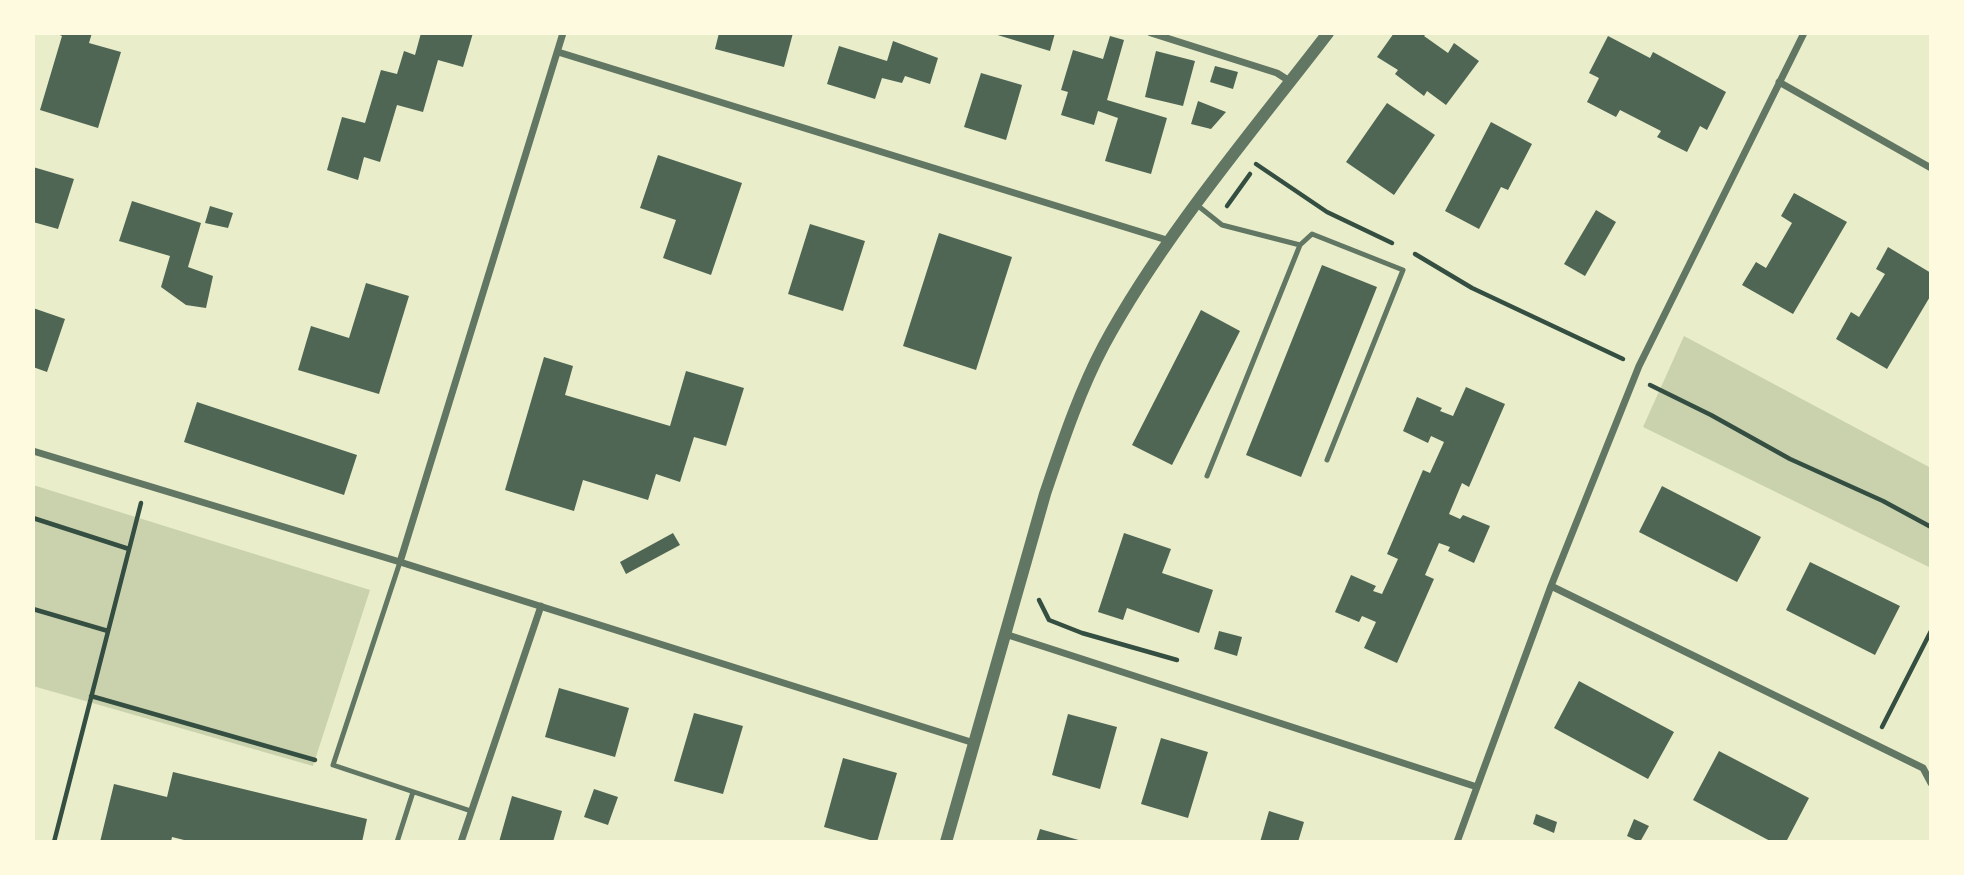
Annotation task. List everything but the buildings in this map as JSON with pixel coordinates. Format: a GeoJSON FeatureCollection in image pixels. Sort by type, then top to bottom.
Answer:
{"type":"FeatureCollection","features":[{"type":"Feature","properties":{"kind":"street"},"geometry":{"type":"LineString","coordinates":[[400,562],[564,33]]}},
{"type":"Feature","properties":{"kind":"street"},"geometry":{"type":"LineString","coordinates":[[1151,33],[1277,73],[1291,82]]}},
{"type":"Feature","properties":{"kind":"street"},"geometry":{"type":"LineString","coordinates":[[946,842],[1045,494],[1081,396],[1103,347],[1136,290],[1171,241],[1328,33]]}},
{"type":"Feature","properties":{"kind":"street"},"geometry":{"type":"LineString","coordinates":[[1457,842],[1551,586],[1639,366],[1804,33]]}},
{"type":"Feature","properties":{"kind":"street"},"geometry":{"type":"LineString","coordinates":[[558,52],[1171,241]]}},
{"type":"Feature","properties":{"kind":"street"},"geometry":{"type":"LineString","coordinates":[[1779,82],[1931,168]]}},
{"type":"Feature","properties":{"kind":"street"},"geometry":{"type":"LineString","coordinates":[[33,451],[400,562],[974,743]]}},
{"type":"Feature","properties":{"kind":"street"},"geometry":{"type":"LineString","coordinates":[[1551,586],[1872,746],[1923,768],[1931,783]]}},
{"type":"Feature","properties":{"kind":"street"},"geometry":{"type":"LineString","coordinates":[[461,842],[541,606]]}},
{"type":"Feature","properties":{"kind":"street"},"geometry":{"type":"LineString","coordinates":[[1005,634],[1477,788]]}},
{"type":"Feature","properties":{"kind":"lane"},"geometry":{"type":"LineString","coordinates":[[1197,205],[1223,225],[1300,245]]}},
{"type":"Feature","properties":{"kind":"lane"},"geometry":{"type":"LineString","coordinates":[[1207,476],[1300,245],[1312,234],[1404,270],[1326,460]]}},
{"type":"Feature","properties":{"kind":"lane"},"geometry":{"type":"LineString","coordinates":[[400,562],[333,765],[471,811]]}},
{"type":"Feature","properties":{"kind":"lane"},"geometry":{"type":"LineString","coordinates":[[397,842],[413,792]]}},
{"type":"Feature","properties":{"kind":"path"},"geometry":{"type":"LineString","coordinates":[[1256,164],[1328,212],[1402,247]]}},
{"type":"Feature","properties":{"kind":"path"},"geometry":{"type":"LineString","coordinates":[[1414,253],[1472,288],[1639,366]]}},
{"type":"Feature","properties":{"kind":"path"},"geometry":{"type":"LineString","coordinates":[[1634,378],[1711,415],[1790,459],[1883,501],[1931,527]]}},
{"type":"Feature","properties":{"kind":"path"},"geometry":{"type":"LineString","coordinates":[[54,842],[146,485]]}},
{"type":"Feature","properties":{"kind":"path"},"geometry":{"type":"LineString","coordinates":[[33,518],[129,549]]}},
{"type":"Feature","properties":{"kind":"path"},"geometry":{"type":"LineString","coordinates":[[1039,592],[1040,604],[1049,620],[1082,633],[1177,660]]}},
{"type":"Feature","properties":{"kind":"path"},"geometry":{"type":"LineString","coordinates":[[33,610],[108,631]]}},
{"type":"Feature","properties":{"kind":"path"},"geometry":{"type":"LineString","coordinates":[[1872,746],[1931,632]]}},
{"type":"Feature","properties":{"kind":"path"},"geometry":{"type":"LineString","coordinates":[[91,696],[333,765]]}},
{"type":"Feature","properties":{"kind":"green space"},"geometry":{"type":"Polygon","coordinates":[[[1684,336],[1931,468],[1931,568],[1643,427],[1684,336]]]}},
{"type":"Feature","properties":{"kind":"green space"},"geometry":{"type":"Polygon","coordinates":[[[33,485],[370,590],[313,766],[33,686],[33,485]]]}}]}
